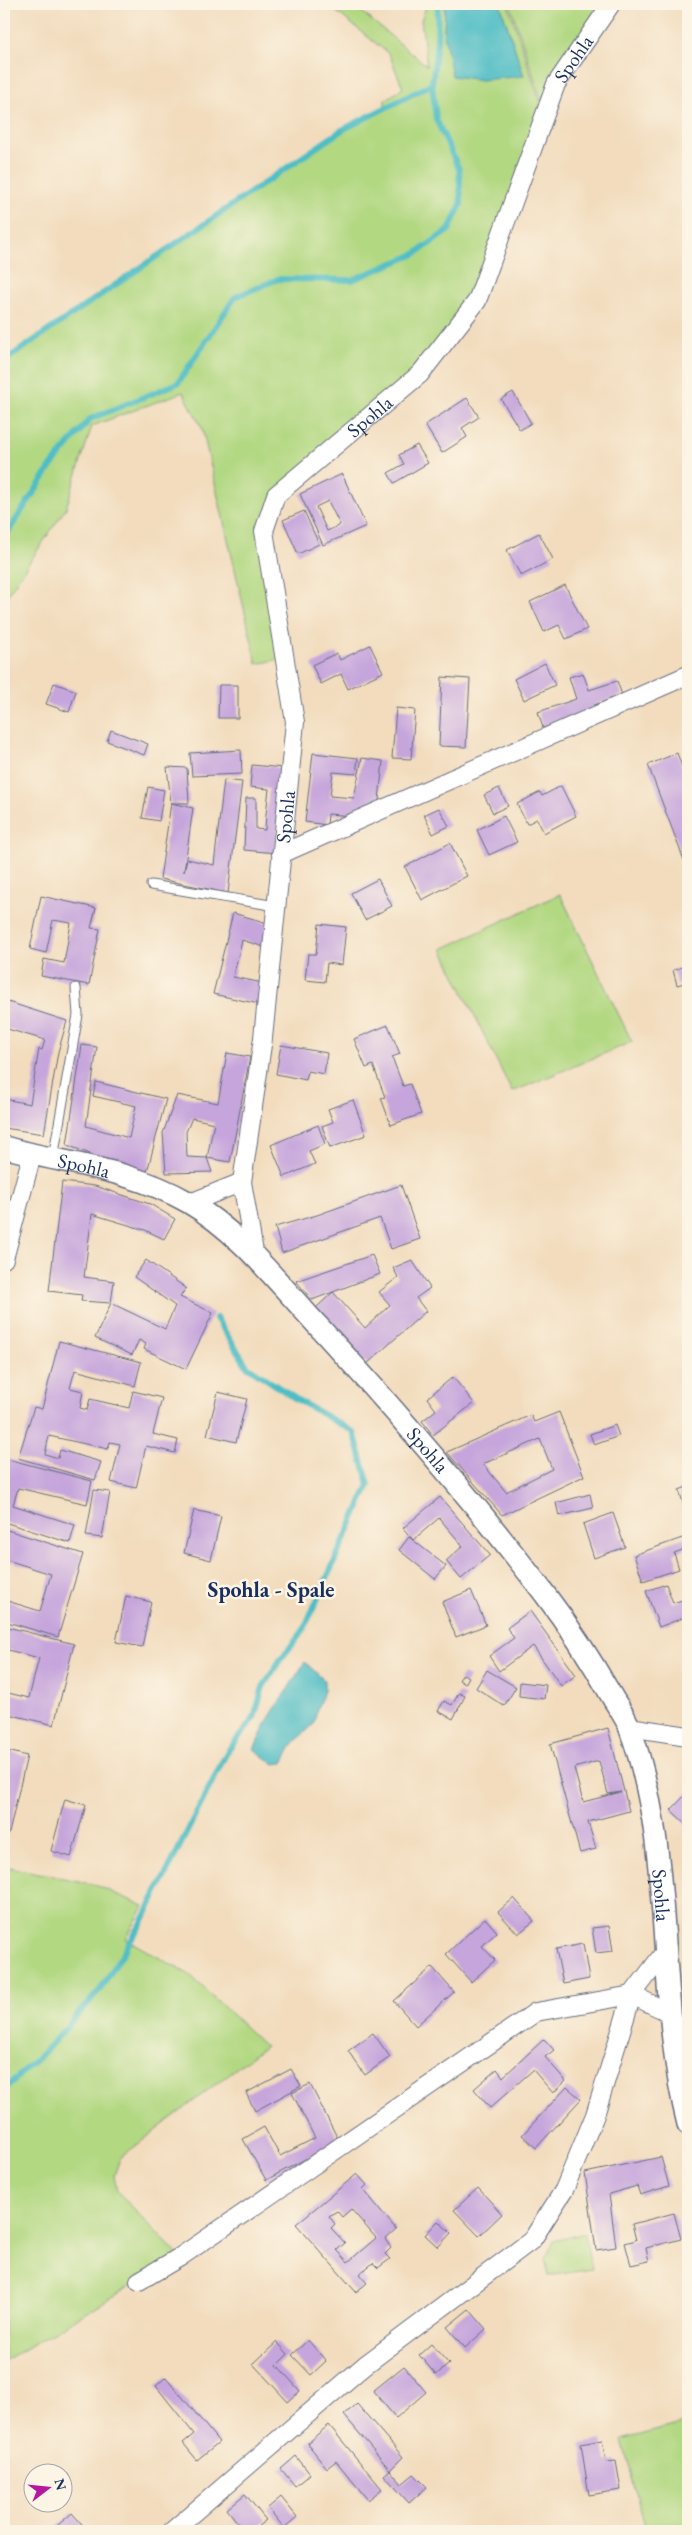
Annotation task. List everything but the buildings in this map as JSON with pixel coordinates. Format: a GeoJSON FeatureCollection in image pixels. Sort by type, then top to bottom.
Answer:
{"type":"FeatureCollection","features":[{"type":"Feature","properties":{"kind":"street","name":"Spohla"},"geometry":{"type":"LineString","coordinates":[[255,1258],[242,1182],[263,1038],[295,722],[264,531],[276,495],[420,374],[477,301],[556,84],[611,4]]}},
{"type":"Feature","properties":{"kind":"street","name":"Spohla"},"geometry":{"type":"LineString","coordinates":[[282,854],[688,675]]}},
{"type":"Feature","properties":{"kind":"street","name":"Spohla"},"geometry":{"type":"LineString","coordinates":[[4,1147],[32,1155],[104,1169],[152,1184],[190,1203],[228,1231],[397,1412],[519,1560],[581,1642],[629,1727],[649,1798],[667,1949],[670,2013],[687,2120]]}},
{"type":"Feature","properties":{"kind":"street","name":"Spohla"},"geometry":{"type":"LineString","coordinates":[[4,1259],[32,1155]]}},
{"type":"Feature","properties":{"kind":"street"},"geometry":{"type":"LineString","coordinates":[[190,1203],[242,1182]]}},
{"type":"Feature","properties":{"kind":"street"},"geometry":{"type":"LineString","coordinates":[[629,1727],[688,1736]]}},
{"type":"Feature","properties":{"kind":"street"},"geometry":{"type":"LineString","coordinates":[[172,2531],[365,2365],[532,2240],[564,2190],[591,2124],[632,1995],[667,1949]]}},
{"type":"Feature","properties":{"kind":"street"},"geometry":{"type":"LineString","coordinates":[[140,2281],[188,2251],[536,2012],[632,1995],[670,2013]]}},
{"type":"Feature","properties":{"kind":"lane"},"geometry":{"type":"LineString","coordinates":[[151,885],[276,906]]}},
{"type":"Feature","properties":{"kind":"lane"},"geometry":{"type":"LineString","coordinates":[[53,1159],[78,1016],[76,988]]}},
{"type":"Feature","properties":{"kind":"green space"},"geometry":{"type":"Polygon","coordinates":[[[327,4],[352,4],[427,66],[421,20],[427,4],[445,4],[444,34],[524,76],[500,4],[508,4],[544,114],[477,301],[420,374],[276,495],[264,531],[285,658],[257,664],[202,428],[183,392],[92,426],[66,508],[4,600],[4,361],[342,130],[385,108],[385,100],[403,88],[389,54],[327,4]]]}},
{"type":"Feature","properties":{"kind":"green space"},"geometry":{"type":"Polygon","coordinates":[[[510,4],[611,4],[545,111],[510,4]]]}},
{"type":"Feature","properties":{"kind":"green space"},"geometry":{"type":"Polygon","coordinates":[[[560,894],[632,1042],[512,1092],[442,949],[560,894]]]}},
{"type":"Feature","properties":{"kind":"green space"},"geometry":{"type":"Polygon","coordinates":[[[4,1866],[93,1884],[144,1906],[126,1939],[190,1975],[265,2046],[120,2158],[114,2176],[117,2191],[180,2257],[4,2361],[4,1866]]]}},
{"type":"Feature","properties":{"kind":"green space"},"geometry":{"type":"Polygon","coordinates":[[[585,2233],[591,2269],[549,2276],[545,2259],[554,2241],[585,2233]]]}},
{"type":"Feature","properties":{"kind":"green space"},"geometry":{"type":"Polygon","coordinates":[[[688,2422],[688,2531],[646,2531],[622,2440],[688,2422]]]}},
{"type":"Feature","properties":{"kind":"water"},"geometry":{"type":"Polygon","coordinates":[[[445,4],[500,4],[524,76],[481,80],[452,76],[444,34],[445,4]]]}},
{"type":"Feature","properties":{"kind":"water"},"geometry":{"type":"Polygon","coordinates":[[[305,1662],[324,1680],[324,1691],[314,1724],[294,1743],[283,1763],[274,1764],[254,1749],[269,1718],[305,1662]]]}},
{"type":"Feature","properties":{"kind":"waterway"},"geometry":{"type":"LineString","coordinates":[[4,538],[52,465],[90,419],[178,383],[235,297],[278,279],[352,280],[415,254],[449,230],[461,204],[459,169],[436,119],[432,84],[437,42],[438,4]]}},
{"type":"Feature","properties":{"kind":"waterway"},"geometry":{"type":"LineString","coordinates":[[4,361],[342,130],[432,84]]}},
{"type":"Feature","properties":{"kind":"waterway"},"geometry":{"type":"LineString","coordinates":[[4,2090],[44,2052],[100,1990],[141,1924],[227,1752],[254,1718],[263,1687],[280,1660],[303,1631],[369,1485],[354,1432],[296,1399],[247,1366],[216,1318]]}},
{"type":"Feature","properties":{"kind":"district","name":"Spohla - Spale"},"geometry":{"type":"Point","coordinates":[271,1589]}}]}
